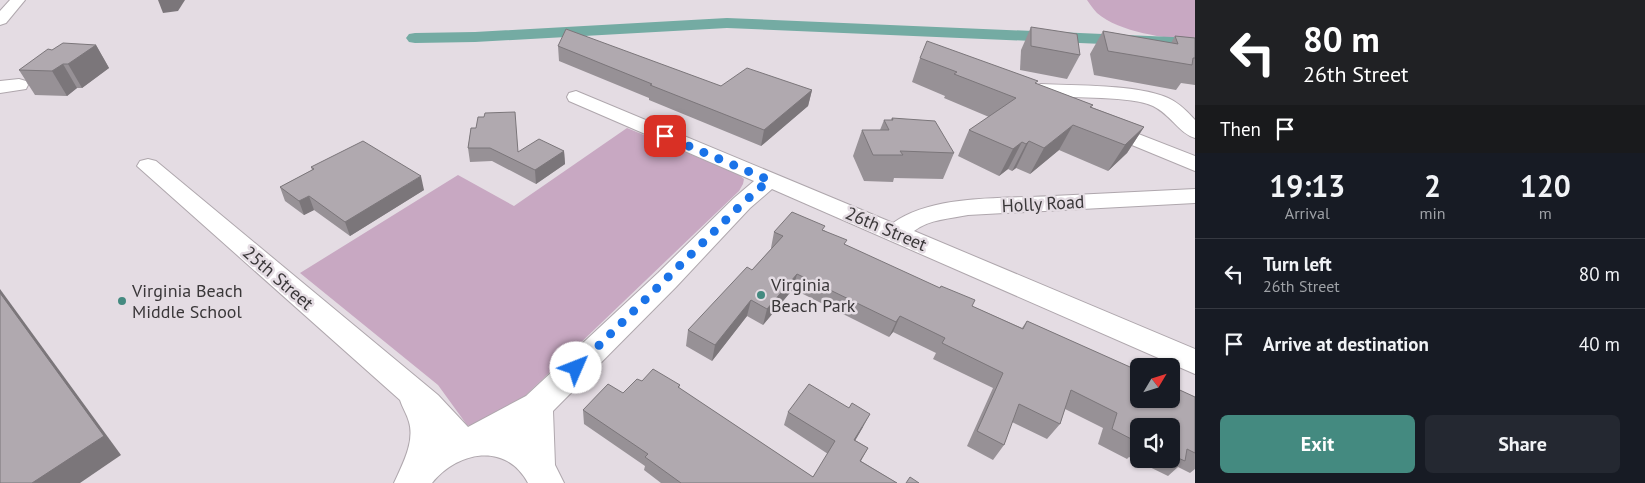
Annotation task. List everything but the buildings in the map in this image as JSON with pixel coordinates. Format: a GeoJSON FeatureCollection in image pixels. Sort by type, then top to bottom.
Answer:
{"type":"FeatureCollection","features":[{"type":"Feature","properties":{"kind":"street"},"geometry":{"type":"LineString","coordinates":[[0,20],[22,1]]}},
{"type":"Feature","properties":{"kind":"street"},"geometry":{"type":"LineString","coordinates":[[0,88],[19,85]]}},
{"type":"Feature","properties":{"kind":"street"},"geometry":{"type":"LineString","coordinates":[[1064,110],[1038,99],[1034,95],[1035,92],[1041,90],[1142,96],[1157,100],[1175,109],[1195,132]]}},
{"type":"Feature","properties":{"kind":"street","name":"26th Street"},"geometry":{"type":"LineString","coordinates":[[576,97],[1195,362]]}},
{"type":"Feature","properties":{"kind":"street"},"geometry":{"type":"LineString","coordinates":[[1090,121],[1195,164]]}},
{"type":"Feature","properties":{"kind":"street","name":"25th Street"},"geometry":{"type":"LineString","coordinates":[[148,166],[427,405],[467,443]]}},
{"type":"Feature","properties":{"kind":"street"},"geometry":{"type":"LineString","coordinates":[[467,443],[537,406],[742,204],[769,180]]}},
{"type":"Feature","properties":{"kind":"street","name":"Holly Road"},"geometry":{"type":"LineString","coordinates":[[896,233],[913,220],[929,214],[968,208],[1195,196]]}},
{"type":"Feature","properties":{"kind":"street","name":"25th Street"},"geometry":{"type":"LineString","coordinates":[[409,390],[425,418],[428,441],[413,480]]}},
{"type":"Feature","properties":{"kind":"street"},"geometry":{"type":"LineString","coordinates":[[537,406],[542,474]]}},
{"type":"Feature","properties":{"kind":"street","name":"25th Street"},"geometry":{"type":"LineString","coordinates":[[413,480],[433,458],[448,449],[467,443],[501,442],[522,450],[542,474]]}},
{"type":"Feature","properties":{"kind":"shaded area"},"geometry":{"type":"Polygon","coordinates":[[[1087,0],[1195,0],[1195,42],[1130,30],[1107,20],[1097,13],[1087,0]]]}},
{"type":"Feature","properties":{"kind":"shaded area"},"geometry":{"type":"Polygon","coordinates":[[[627,128],[738,174],[744,179],[743,184],[739,191],[503,417],[478,429],[467,425],[438,385],[300,273],[458,175],[514,206],[627,128]]]}},
{"type":"Feature","properties":{"kind":"waterway"},"geometry":{"type":"LineString","coordinates":[[415,38],[475,37],[727,23],[1195,43]]}},
{"type":"Feature","properties":{"kind":"place","name":"Virginia Beach Park"},"geometry":{"type":"Point","coordinates":[761,295]}},
{"type":"Feature","properties":{"kind":"place","name":"Virginia Beach Middle School"},"geometry":{"type":"Point","coordinates":[122,301]}},
{"type":"Feature","properties":{"kind":"route"},"geometry":{"type":"LineString","coordinates":[[576,368],[742,204],[769,180],[665,136]]}}]}
